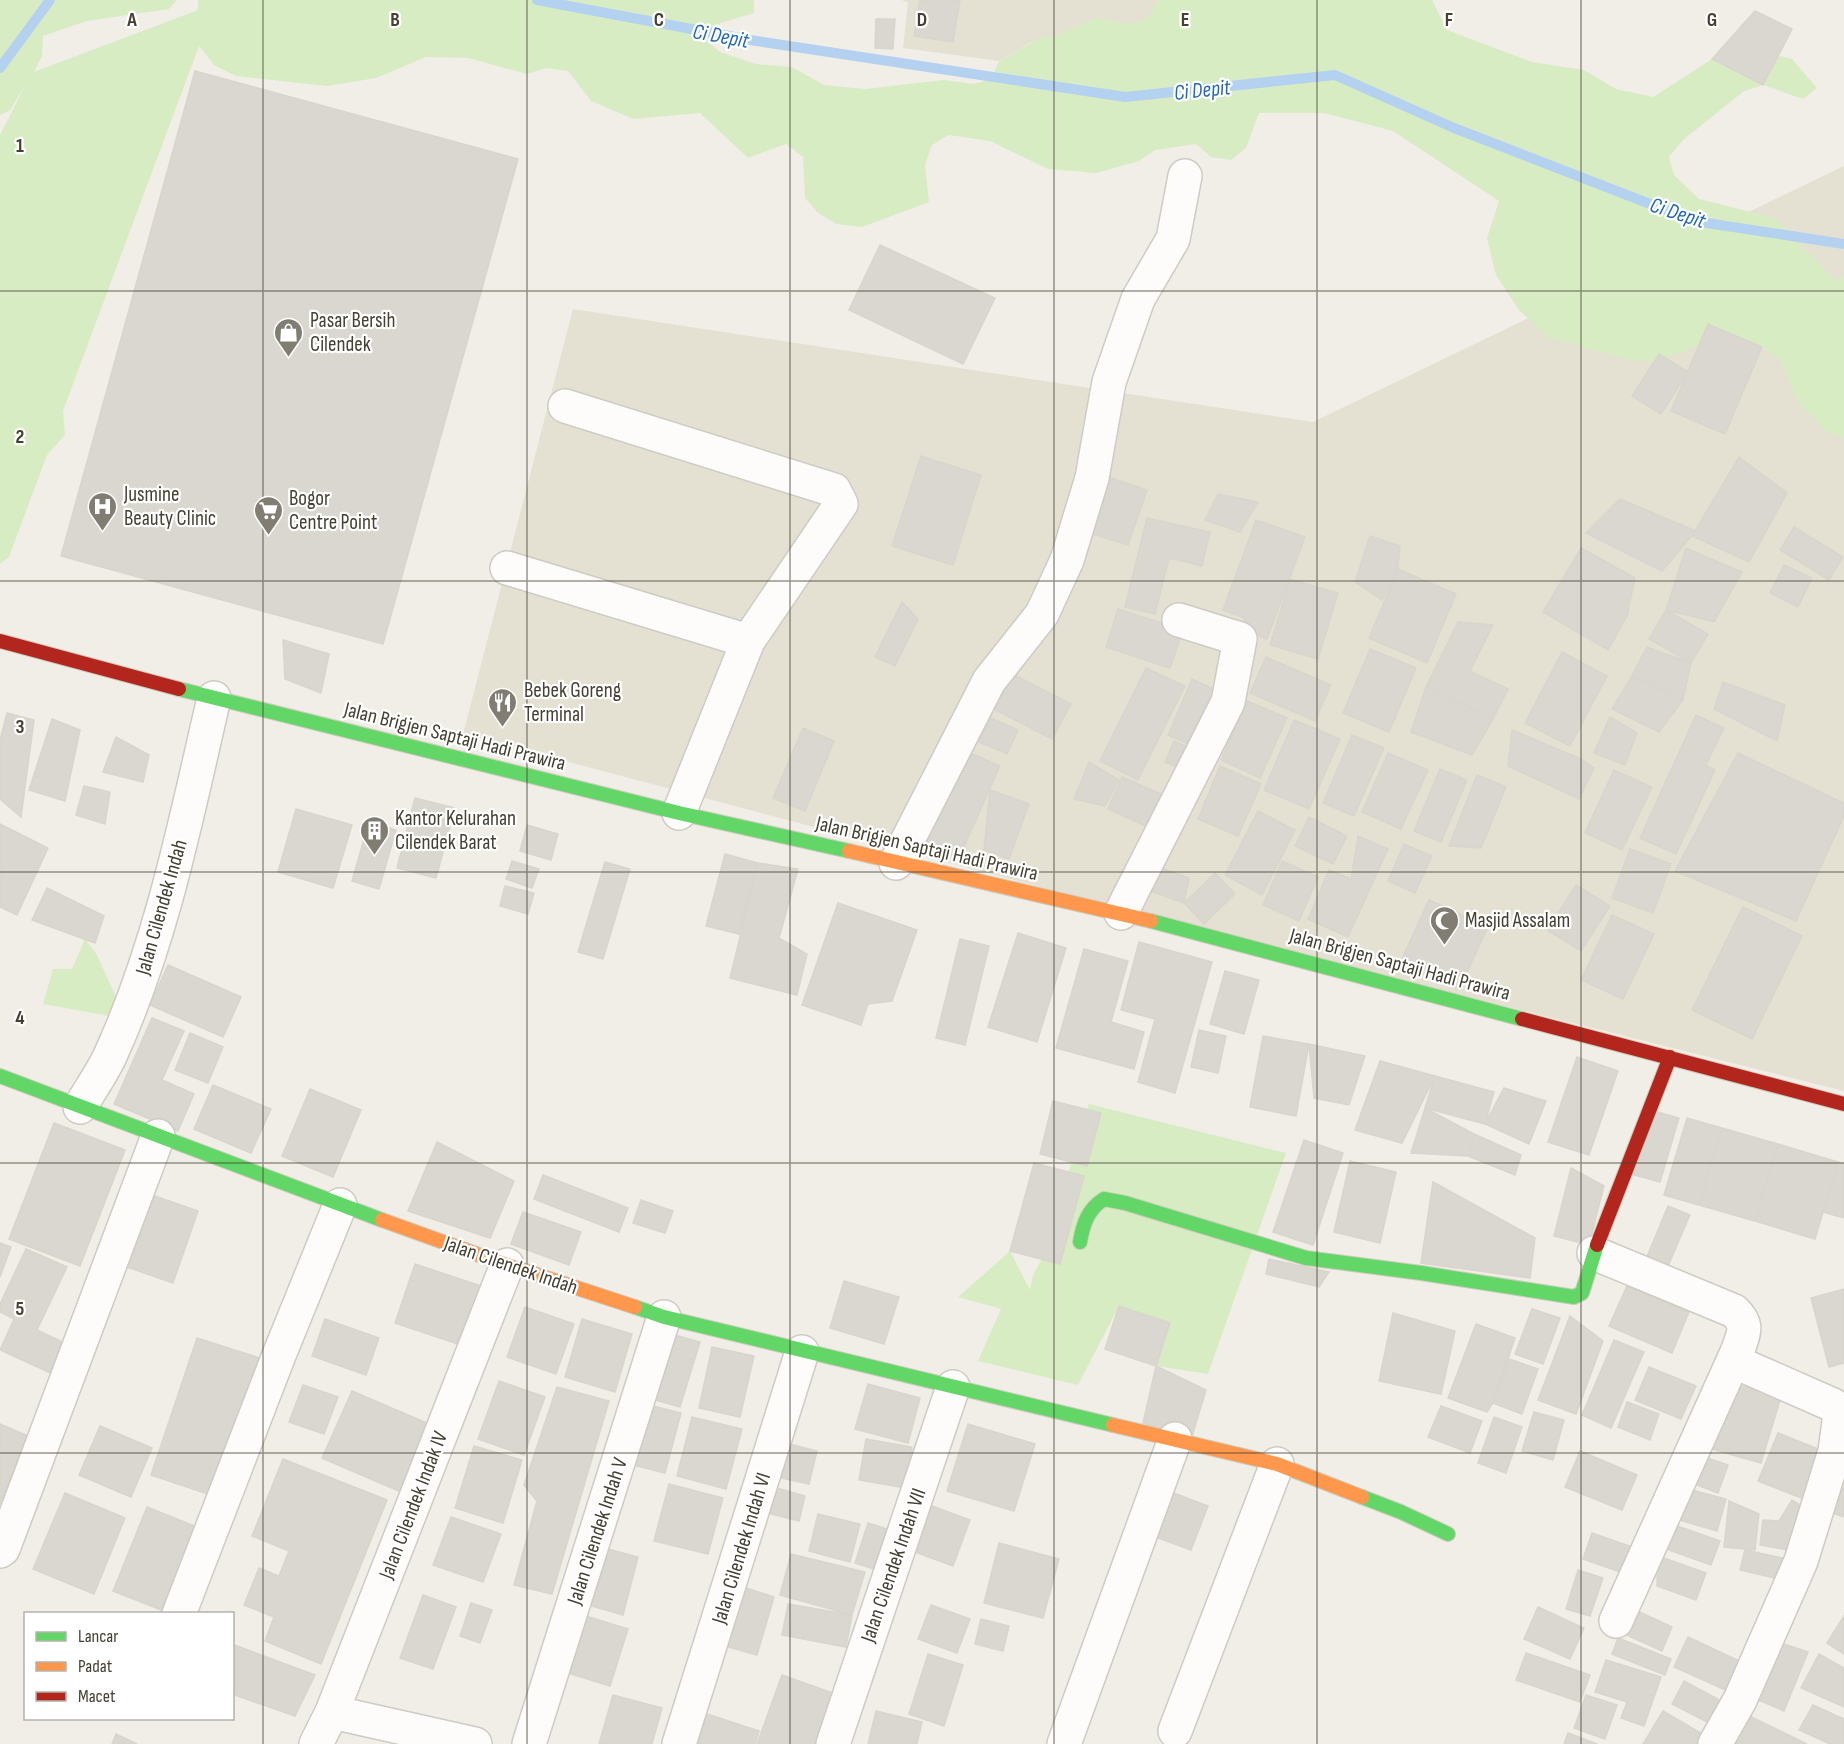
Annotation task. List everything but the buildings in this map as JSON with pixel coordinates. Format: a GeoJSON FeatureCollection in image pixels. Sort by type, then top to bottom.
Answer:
{"type":"FeatureCollection","features":[{"type":"Feature","properties":{"kind":"street"},"geometry":{"type":"LineString","coordinates":[[896,863],[989,681],[1042,614],[1066,560],[1092,478],[1109,382],[1138,299],[1173,239],[1185,176]]}},
{"type":"Feature","properties":{"kind":"street"},"geometry":{"type":"LineString","coordinates":[[565,406],[834,490],[841,504],[748,641],[679,813]]}},
{"type":"Feature","properties":{"kind":"street"},"geometry":{"type":"LineString","coordinates":[[507,568],[748,641]]}},
{"type":"Feature","properties":{"kind":"street"},"geometry":{"type":"LineString","coordinates":[[1121,913],[1224,712],[1232,690],[1240,639],[1179,620]]}},
{"type":"Feature","properties":{"kind":"street","name":"Jalan Brigjen Saptaji Hadi Prawira"},"geometry":{"type":"LineString","coordinates":[[0,641],[214,698],[679,813],[1121,913],[1844,1104]]}},
{"type":"Feature","properties":{"kind":"street","name":"Jalan Cilendek Indah"},"geometry":{"type":"LineString","coordinates":[[80,1107],[108,1059],[126,1019],[158,928],[181,843],[214,698]]}},
{"type":"Feature","properties":{"kind":"street"},"geometry":{"type":"LineString","coordinates":[[1080,1242],[1083,1226],[1088,1216],[1096,1203],[1104,1198],[1306,1258],[1574,1297],[1582,1293],[1594,1253],[1670,1057]]}},
{"type":"Feature","properties":{"kind":"street","name":"Jalan Cilendek Indah"},"geometry":{"type":"LineString","coordinates":[[0,1076],[340,1205],[507,1265],[664,1317],[802,1352],[1277,1464],[1401,1512],[1448,1534]]}},
{"type":"Feature","properties":{"kind":"street"},"geometry":{"type":"LineString","coordinates":[[0,1551],[3,1549],[158,1136]]}},
{"type":"Feature","properties":{"kind":"street"},"geometry":{"type":"LineString","coordinates":[[180,1612],[279,1355],[340,1205]]}},
{"type":"Feature","properties":{"kind":"street"},"geometry":{"type":"LineString","coordinates":[[1594,1253],[1734,1311],[1742,1318],[1745,1330],[1616,1621]]}},
{"type":"Feature","properties":{"kind":"street","name":"Jalan Cilendek Indak IV"},"geometry":{"type":"LineString","coordinates":[[316,1744],[332,1712],[507,1265]]}},
{"type":"Feature","properties":{"kind":"street","name":"Jalan Cilendek Indah V"},"geometry":{"type":"LineString","coordinates":[[529,1744],[664,1317]]}},
{"type":"Feature","properties":{"kind":"street","name":"Jalan Cilendek Indah VI"},"geometry":{"type":"LineString","coordinates":[[679,1744],[802,1352]]}},
{"type":"Feature","properties":{"kind":"street"},"geometry":{"type":"LineString","coordinates":[[1715,1744],[1740,1700],[1801,1561],[1835,1451],[1840,1414],[1833,1405],[1733,1361]]}},
{"type":"Feature","properties":{"kind":"street","name":"Jalan Cilendek Indah VII"},"geometry":{"type":"LineString","coordinates":[[833,1744],[953,1387]]}},
{"type":"Feature","properties":{"kind":"street"},"geometry":{"type":"LineString","coordinates":[[1064,1744],[1174,1439]]}},
{"type":"Feature","properties":{"kind":"street"},"geometry":{"type":"LineString","coordinates":[[1174,1731],[1277,1464]]}},
{"type":"Feature","properties":{"kind":"street"},"geometry":{"type":"LineString","coordinates":[[332,1712],[475,1744]]}},
{"type":"Feature","properties":{"kind":"shaded area"},"geometry":{"type":"Polygon","coordinates":[[[901,0],[1180,0],[1170,30],[1030,43],[999,61],[903,48],[908,2],[901,0]]]}},
{"type":"Feature","properties":{"kind":"shaded area"},"geometry":{"type":"Polygon","coordinates":[[[1844,166],[1844,1091],[1218,934],[463,734],[573,309],[1313,422],[1844,166]]]}},
{"type":"Feature","properties":{"kind":"green space"},"geometry":{"type":"Polygon","coordinates":[[[0,0],[177,0],[169,9],[87,21],[43,36],[42,56],[34,72],[198,10],[198,0],[754,0],[754,13],[714,25],[707,41],[720,52],[756,64],[792,67],[824,85],[865,89],[944,80],[974,84],[991,79],[999,61],[1042,37],[1055,36],[1096,18],[1131,24],[1149,17],[1158,0],[1432,0],[1447,30],[1532,62],[1584,70],[1616,89],[1653,97],[1712,59],[1755,50],[1792,59],[1817,88],[1803,99],[1763,85],[1744,91],[1683,140],[1669,157],[1674,175],[1699,199],[1775,218],[1836,281],[1844,277],[1844,438],[1824,430],[1797,400],[1779,358],[1762,347],[1718,339],[1657,361],[1638,362],[1547,337],[1519,310],[1496,275],[1487,238],[1499,201],[1393,131],[1324,113],[1259,113],[1246,148],[1231,160],[1211,157],[1196,144],[1155,150],[1139,161],[1096,173],[1048,169],[990,141],[949,135],[932,145],[925,165],[929,202],[862,227],[837,224],[818,213],[805,198],[803,157],[786,144],[748,158],[700,113],[633,119],[591,101],[568,71],[546,68],[527,74],[468,58],[426,57],[376,78],[327,86],[236,76],[214,65],[199,46],[63,411],[65,435],[47,455],[9,557],[0,564],[0,135],[26,84],[10,110],[0,115],[0,0]]]}},
{"type":"Feature","properties":{"kind":"green space"},"geometry":{"type":"Polygon","coordinates":[[[85,939],[97,955],[126,1019],[43,1004],[53,969],[72,969],[85,939]]]}},
{"type":"Feature","properties":{"kind":"green space"},"geometry":{"type":"Polygon","coordinates":[[[1089,1104],[1286,1153],[1208,1374],[1156,1366],[1169,1323],[1119,1306],[1078,1385],[978,1361],[1001,1309],[958,1297],[1010,1251],[1030,1290],[1033,1275],[1043,1257],[1089,1104]]]}},
{"type":"Feature","properties":{"kind":"waterway","name":"Ci Depit"},"geometry":{"type":"LineString","coordinates":[[0,68],[50,0]]}},
{"type":"Feature","properties":{"kind":"waterway","name":"Ci Depit"},"geometry":{"type":"LineString","coordinates":[[537,0],[750,40],[1125,97],[1335,75],[1454,128],[1694,221],[1844,244]]}},
{"type":"Feature","properties":{"kind":"traffic: fast"},"geometry":{"type":"LineString","coordinates":[[179,689],[679,813],[849,851]]}},
{"type":"Feature","properties":{"kind":"traffic: fast"},"geometry":{"type":"LineString","coordinates":[[1151,921],[1522,1019]]}},
{"type":"Feature","properties":{"kind":"traffic: fast"},"geometry":{"type":"LineString","coordinates":[[0,1076],[382,1220]]}},
{"type":"Feature","properties":{"kind":"traffic: fast"},"geometry":{"type":"LineString","coordinates":[[1080,1242],[1087,1218],[1094,1207],[1104,1199],[1125,1203],[1306,1258],[1574,1297],[1582,1293],[1597,1245]]}},
{"type":"Feature","properties":{"kind":"traffic: fast"},"geometry":{"type":"LineString","coordinates":[[635,1307],[664,1317],[1113,1425]]}},
{"type":"Feature","properties":{"kind":"traffic: fast"},"geometry":{"type":"LineString","coordinates":[[1362,1497],[1448,1534]]}},
{"type":"Feature","properties":{"kind":"traffic: slow"},"geometry":{"type":"LineString","coordinates":[[849,851],[1151,921]]}},
{"type":"Feature","properties":{"kind":"traffic: slow"},"geometry":{"type":"LineString","coordinates":[[382,1220],[507,1265],[635,1307]]}},
{"type":"Feature","properties":{"kind":"traffic: slow"},"geometry":{"type":"LineString","coordinates":[[1113,1425],[1277,1464],[1362,1497]]}},
{"type":"Feature","properties":{"kind":"traffic: jam"},"geometry":{"type":"LineString","coordinates":[[0,641],[179,689]]}},
{"type":"Feature","properties":{"kind":"traffic: jam"},"geometry":{"type":"LineString","coordinates":[[1522,1019],[1844,1104]]}},
{"type":"Feature","properties":{"kind":"traffic: jam"},"geometry":{"type":"LineString","coordinates":[[1597,1245],[1670,1057]]}},
{"type":"Feature","properties":{"kind":"place","name":"Pasar Bersih Cilendek"},"geometry":{"type":"Point","coordinates":[289,358]}},
{"type":"Feature","properties":{"kind":"place","name":"Jusmine Beauty Clinic"},"geometry":{"type":"Point","coordinates":[103,532]}},
{"type":"Feature","properties":{"kind":"place","name":"Bogor Centre Point"},"geometry":{"type":"Point","coordinates":[268,536]}},
{"type":"Feature","properties":{"kind":"place","name":"Bebek Goreng Terminal"},"geometry":{"type":"Point","coordinates":[503,728]}},
{"type":"Feature","properties":{"kind":"place","name":"Kantor Kelurahan Cilendek Barat"},"geometry":{"type":"Point","coordinates":[374,856]}},
{"type":"Feature","properties":{"kind":"place","name":"Masjid Assalam"},"geometry":{"type":"Point","coordinates":[1444,946]}}]}
